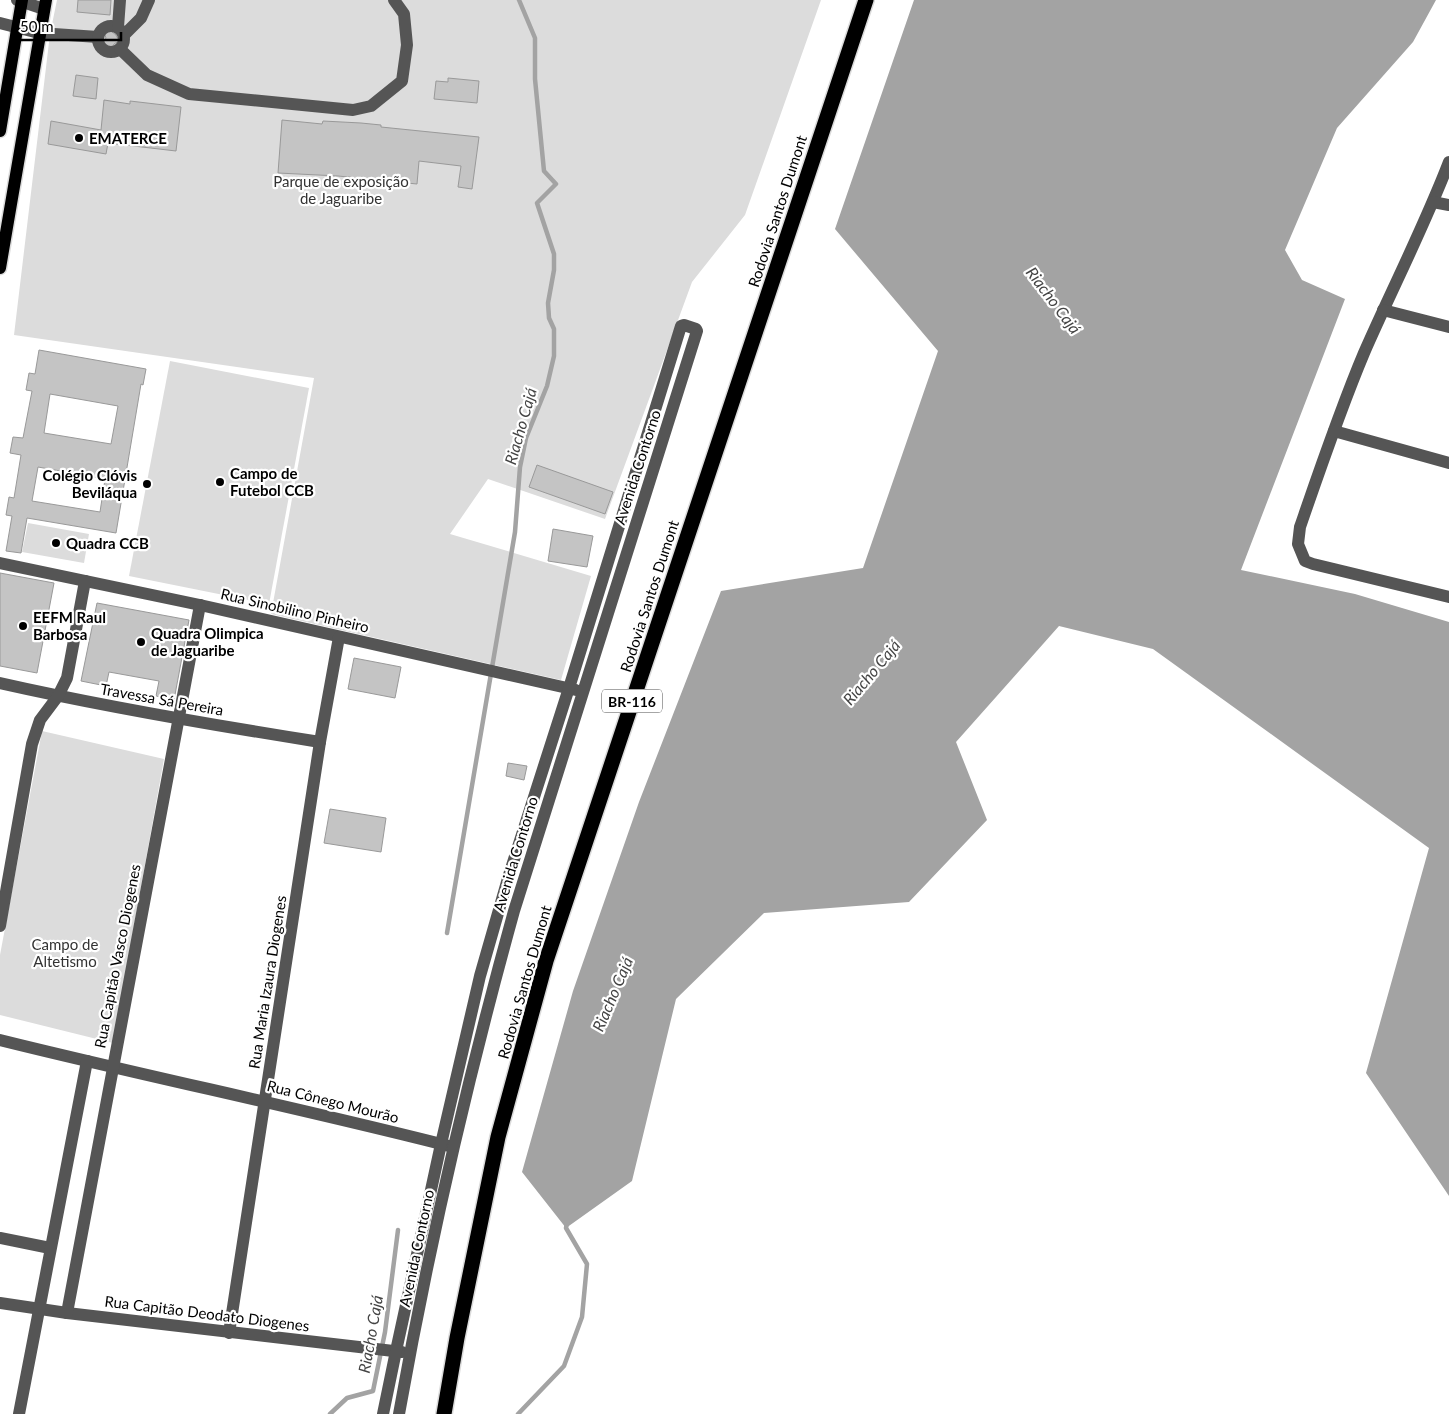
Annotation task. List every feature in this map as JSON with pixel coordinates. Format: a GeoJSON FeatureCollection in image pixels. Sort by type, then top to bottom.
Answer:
{"type":"FeatureCollection","features":[{"type":"Feature","properties":{"kind":"highway","name":"Rodovia Santos Dumont"},"geometry":{"type":"LineString","coordinates":[[444,1414],[457,1338],[498,1137],[546,960],[866,0]]}},
{"type":"Feature","properties":{"kind":"main road"},"geometry":{"type":"LineString","coordinates":[[0,131],[21,0]]}},
{"type":"Feature","properties":{"kind":"main road"},"geometry":{"type":"LineString","coordinates":[[0,268],[45,4]]}},
{"type":"Feature","properties":{"kind":"street"},"geometry":{"type":"LineString","coordinates":[[21,0],[45,4]]}},
{"type":"Feature","properties":{"kind":"street"},"geometry":{"type":"LineString","coordinates":[[120,0],[121,31],[124,40],[120,49],[110,52],[104,50],[98,42],[98,37],[103,28],[108,26],[121,31]]}},
{"type":"Feature","properties":{"kind":"street"},"geometry":{"type":"LineString","coordinates":[[121,31],[141,18],[150,0]]}},
{"type":"Feature","properties":{"kind":"street"},"geometry":{"type":"LineString","coordinates":[[120,49],[147,75],[189,94],[353,110],[371,106],[402,81],[407,45],[405,22],[404,14],[394,0]]}},
{"type":"Feature","properties":{"kind":"street"},"geometry":{"type":"LineString","coordinates":[[0,23],[40,33],[98,37]]}},
{"type":"Feature","properties":{"kind":"street"},"geometry":{"type":"LineString","coordinates":[[1449,162],[1347,395],[1300,528],[1298,544],[1305,561],[1333,570],[1449,597]]}},
{"type":"Feature","properties":{"kind":"street"},"geometry":{"type":"LineString","coordinates":[[1433,202],[1449,205]]}},
{"type":"Feature","properties":{"kind":"street"},"geometry":{"type":"LineString","coordinates":[[1383,310],[1449,327]]}},
{"type":"Feature","properties":{"kind":"street","name":"Avenida Contorno"},"geometry":{"type":"LineString","coordinates":[[399,1414],[410,1353],[454,1148],[514,911],[697,331],[696,329],[684,325],[681,326],[627,502]]}},
{"type":"Feature","properties":{"kind":"street"},"geometry":{"type":"LineString","coordinates":[[1334,431],[1449,463]]}},
{"type":"Feature","properties":{"kind":"street"},"geometry":{"type":"LineString","coordinates":[[384,1414],[441,1144],[487,950],[627,502],[641,507]]}},
{"type":"Feature","properties":{"kind":"street","name":"Rua Sinobilino Pinheiro"},"geometry":{"type":"LineString","coordinates":[[0,563],[200,605],[583,692]]}},
{"type":"Feature","properties":{"kind":"street"},"geometry":{"type":"LineString","coordinates":[[0,926],[32,744],[40,720],[58,696],[66,678],[85,581]]}},
{"type":"Feature","properties":{"kind":"street","name":"Rua Capitão Vasco Diogenes"},"geometry":{"type":"LineString","coordinates":[[66,1314],[200,605]]}},
{"type":"Feature","properties":{"kind":"street","name":"Rua Maria Izaura Diogenes"},"geometry":{"type":"LineString","coordinates":[[230,1332],[320,742],[339,637]]}},
{"type":"Feature","properties":{"kind":"street","name":"Travessa Sá Pereira"},"geometry":{"type":"LineString","coordinates":[[0,683],[178,719],[320,742]]}},
{"type":"Feature","properties":{"kind":"street","name":"Rua Cônego Mourão"},"geometry":{"type":"LineString","coordinates":[[0,1040],[112,1068],[265,1101],[454,1148]]}},
{"type":"Feature","properties":{"kind":"street","name":"Rua Capitão Vasco Diogenes"},"geometry":{"type":"LineString","coordinates":[[19,1414],[87,1061]]}},
{"type":"Feature","properties":{"kind":"street"},"geometry":{"type":"LineString","coordinates":[[0,1238],[50,1248]]}},
{"type":"Feature","properties":{"kind":"street","name":"Rua Capitão Deodato Diogenes"},"geometry":{"type":"LineString","coordinates":[[0,1303],[66,1314],[410,1353]]}},
{"type":"Feature","properties":{"kind":"green space","name":"Parque de exposição de Jaguaribe"},"geometry":{"type":"Polygon","coordinates":[[[57,0],[821,0],[745,215],[692,282],[605,519],[488,479],[450,534],[591,576],[561,680],[271,614],[314,378],[14,335],[50,34],[57,0]]]}},
{"type":"Feature","properties":{"kind":"green space","name":"Campo de Futebol CCB"},"geometry":{"type":"Polygon","coordinates":[[[170,361],[309,388],[269,604],[129,576],[170,361]]]}},
{"type":"Feature","properties":{"kind":"green space","name":"Quadra CCB"},"geometry":{"type":"Polygon","coordinates":[[[28,523],[89,534],[84,563],[22,552],[28,523]]]}},
{"type":"Feature","properties":{"kind":"green space","name":"Campo de Altetismo"},"geometry":{"type":"Polygon","coordinates":[[[42,731],[164,759],[113,1043],[0,1015],[0,955],[42,731]]]}},
{"type":"Feature","properties":{"kind":"water"},"geometry":{"type":"Polygon","coordinates":[[[914,0],[1436,0],[1413,42],[1337,128],[1285,250],[1302,280],[1345,299],[1241,570],[1355,594],[1449,622],[1449,1196],[1366,1073],[1429,848],[1153,649],[1059,626],[956,742],[987,820],[909,902],[764,913],[676,999],[632,1181],[566,1228],[522,1172],[573,991],[639,802],[721,591],[863,568],[938,351],[835,229],[914,0]]]}},
{"type":"Feature","properties":{"kind":"building"},"geometry":{"type":"Polygon","coordinates":[[[78,0],[111,0],[110,15],[77,12],[78,0]]]}},
{"type":"Feature","properties":{"kind":"building"},"geometry":{"type":"Polygon","coordinates":[[[110,27],[119,41],[112,48],[107,47],[103,43],[106,38],[104,32],[110,27]]]}},
{"type":"Feature","properties":{"kind":"building"},"geometry":{"type":"Polygon","coordinates":[[[76,75],[98,78],[96,99],[73,96],[76,75]]]}},
{"type":"Feature","properties":{"kind":"building"},"geometry":{"type":"Polygon","coordinates":[[[448,78],[479,81],[477,103],[434,99],[436,81],[448,82],[448,78]]]}},
{"type":"Feature","properties":{"kind":"building"},"geometry":{"type":"Polygon","coordinates":[[[104,100],[130,104],[130,101],[181,107],[176,151],[108,143],[106,154],[48,144],[51,121],[101,130],[104,100]]]}},
{"type":"Feature","properties":{"kind":"building"},"geometry":{"type":"Polygon","coordinates":[[[282,120],[322,124],[323,121],[361,123],[381,125],[381,127],[479,137],[472,189],[458,187],[461,166],[419,161],[417,184],[338,176],[278,173],[282,120]]]}},
{"type":"Feature","properties":{"kind":"building"},"geometry":{"type":"Polygon","coordinates":[[[39,350],[146,369],[143,385],[141,384],[116,533],[27,518],[21,553],[6,551],[12,516],[6,515],[9,497],[14,498],[21,455],[10,453],[13,437],[23,438],[32,391],[26,390],[29,373],[35,374],[39,350]],[[50,394],[44,433],[111,444],[118,406],[50,394]],[[38,467],[32,501],[100,512],[105,479],[38,467]]]}},
{"type":"Feature","properties":{"kind":"building"},"geometry":{"type":"Polygon","coordinates":[[[537,465],[613,492],[605,514],[529,487],[537,465]]]}},
{"type":"Feature","properties":{"kind":"building"},"geometry":{"type":"Polygon","coordinates":[[[553,529],[593,536],[587,567],[548,561],[553,529]]]}},
{"type":"Feature","properties":{"kind":"building","name":"EEFM Raul Barbosa"},"geometry":{"type":"Polygon","coordinates":[[[0,573],[54,583],[37,673],[0,666],[0,573]]]}},
{"type":"Feature","properties":{"kind":"building","name":"Quadra Olimpica de Jaguaribe"},"geometry":{"type":"Polygon","coordinates":[[[97,603],[189,620],[174,700],[156,696],[159,681],[109,672],[106,686],[81,681],[97,603]]]}},
{"type":"Feature","properties":{"kind":"building"},"geometry":{"type":"Polygon","coordinates":[[[354,658],[401,667],[395,698],[348,689],[354,658]]]}},
{"type":"Feature","properties":{"kind":"building"},"geometry":{"type":"Polygon","coordinates":[[[508,763],[527,766],[524,780],[506,776],[508,763]]]}},
{"type":"Feature","properties":{"kind":"building"},"geometry":{"type":"Polygon","coordinates":[[[330,809],[386,818],[381,852],[324,843],[330,809]]]}},
{"type":"Feature","properties":{"kind":"waterway","name":"Riacho Cajá"},"geometry":{"type":"LineString","coordinates":[[447,933],[515,532],[520,467],[526,438],[547,386],[554,356],[554,329],[549,318],[548,303],[554,270],[554,254],[537,203],[556,184],[544,171],[535,79],[535,38],[519,0]]}},
{"type":"Feature","properties":{"kind":"waterway","name":"Riacho Cajá"},"geometry":{"type":"LineString","coordinates":[[518,1414],[564,1366],[582,1317],[587,1264],[566,1228],[567,1223]]}},
{"type":"Feature","properties":{"kind":"waterway","name":"Riacho Cajá"},"geometry":{"type":"LineString","coordinates":[[330,1414],[347,1398],[373,1391],[385,1332],[398,1230]]}},
{"type":"Feature","properties":{"kind":"place","name":"EMATERCE"},"geometry":{"type":"Point","coordinates":[79,138]}},
{"type":"Feature","properties":{"kind":"place","name":"Campo de Futebol CCB"},"geometry":{"type":"Point","coordinates":[220,482]}},
{"type":"Feature","properties":{"kind":"place","name":"Colégio Clóvis Beviláqua"},"geometry":{"type":"Point","coordinates":[147,484]}},
{"type":"Feature","properties":{"kind":"place","name":"Quadra CCB"},"geometry":{"type":"Point","coordinates":[56,543]}},
{"type":"Feature","properties":{"kind":"place","name":"EEFM Raul Barbosa"},"geometry":{"type":"Point","coordinates":[23,626]}},
{"type":"Feature","properties":{"kind":"place","name":"Quadra Olimpica de Jaguaribe"},"geometry":{"type":"Point","coordinates":[141,642]}}]}
